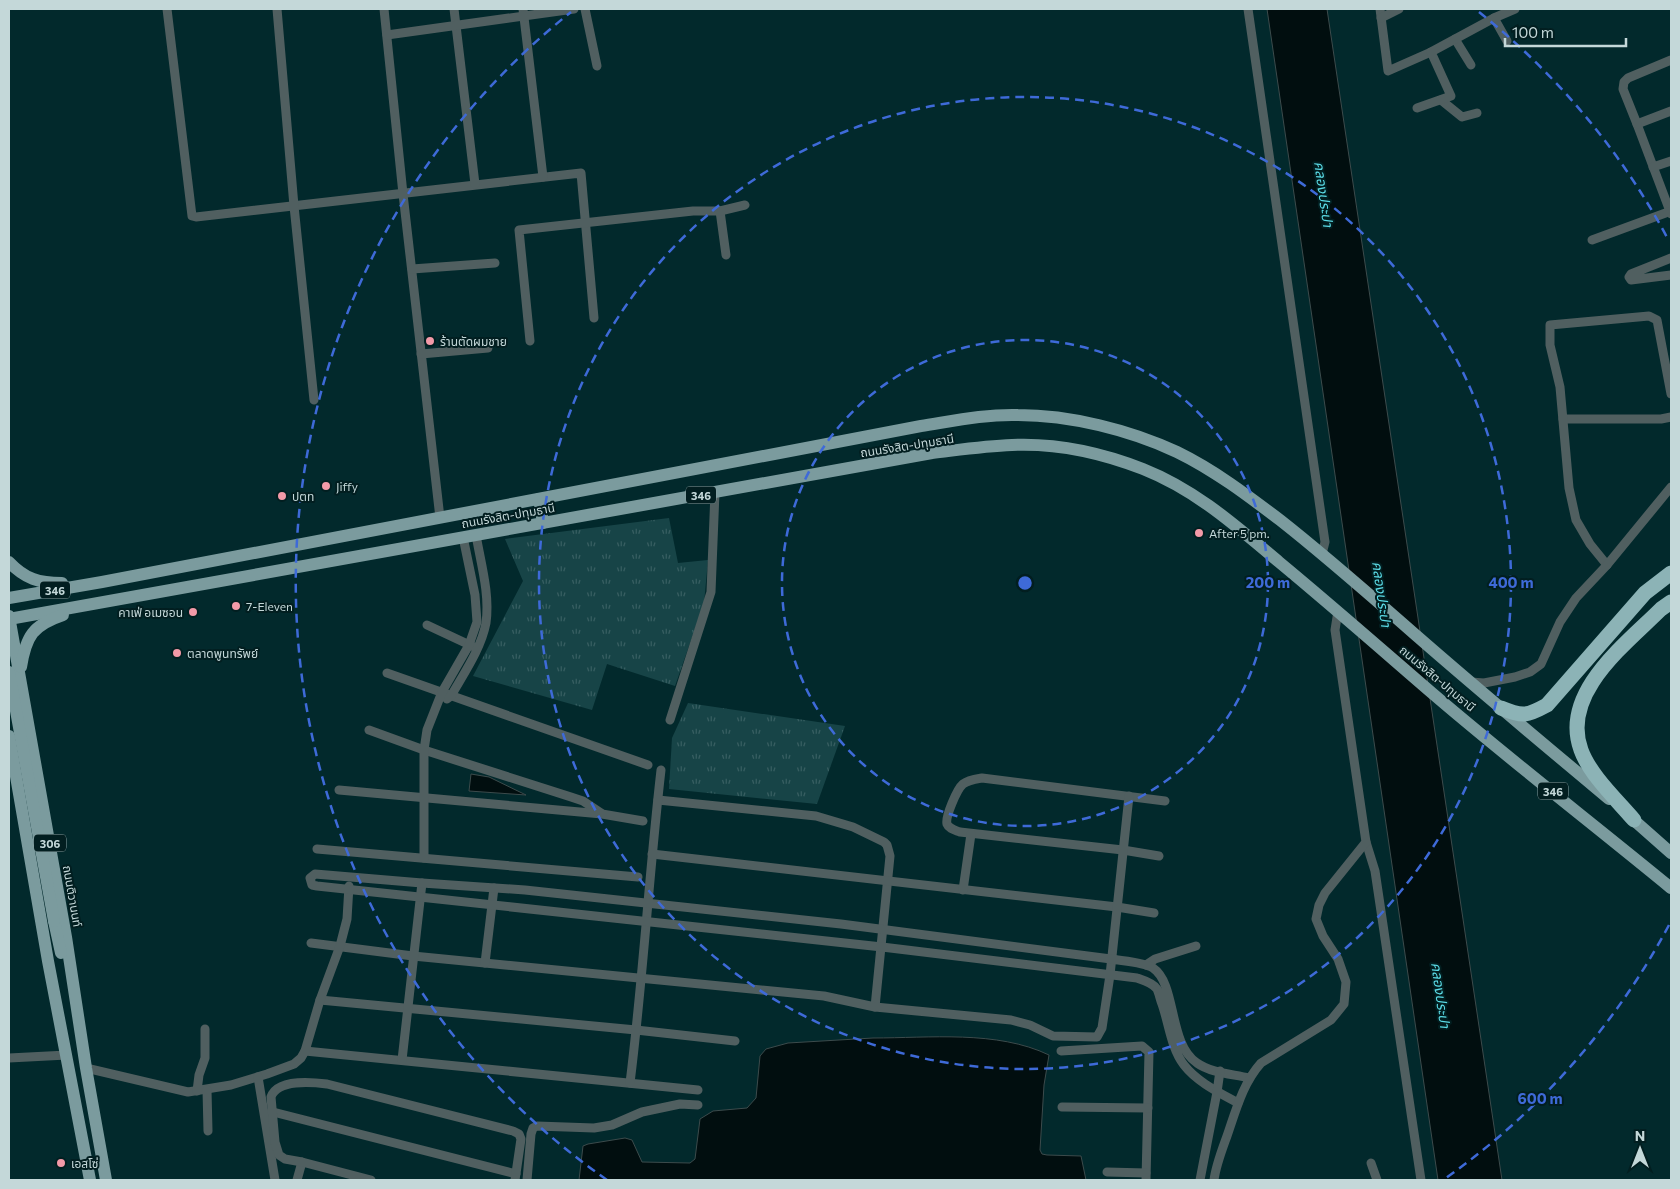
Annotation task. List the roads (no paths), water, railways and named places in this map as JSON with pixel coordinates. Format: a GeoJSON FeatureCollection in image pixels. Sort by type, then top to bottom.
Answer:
{"type":"FeatureCollection","features":[{"type":"Feature","properties":{"kind":"highway"},"geometry":{"type":"LineString","coordinates":[[1501,708],[1518,715],[1532,713],[1547,705],[1646,593],[1671,574]]}},
{"type":"Feature","properties":{"kind":"highway"},"geometry":{"type":"LineString","coordinates":[[1634,820],[1592,770],[1580,750],[1578,712],[1586,692],[1599,671],[1671,602]]}},
{"type":"Feature","properties":{"kind":"main road","name":"ถนนรังสิต-ปทุมธานี"},"geometry":{"type":"LineString","coordinates":[[9,598],[954,420],[1016,414],[1089,423],[1149,441],[1177,452],[1242,490],[1346,574],[1458,672],[1671,852]]}},
{"type":"Feature","properties":{"kind":"main road","name":"ถนนรังสิต-ปทุมธานี"},"geometry":{"type":"LineString","coordinates":[[9,618],[932,453],[1032,445],[1093,454],[1142,469],[1168,480],[1197,496],[1224,515],[1434,694],[1671,888]]}},
{"type":"Feature","properties":{"kind":"main road"},"geometry":{"type":"LineString","coordinates":[[539,499],[543,523]]}},
{"type":"Feature","properties":{"kind":"main road"},"geometry":{"type":"LineString","coordinates":[[9,562],[19,572],[32,580],[46,583],[102,582]]}},
{"type":"Feature","properties":{"kind":"main road","name":"306"},"geometry":{"type":"LineString","coordinates":[[86,1068],[54,921],[14,673],[25,645],[36,628],[52,618],[103,602]]}},
{"type":"Feature","properties":{"kind":"main road","name":"ถนนติวานนท์"},"geometry":{"type":"LineString","coordinates":[[9,618],[14,673],[27,720],[72,971],[86,1068],[106,1180]]}},
{"type":"Feature","properties":{"kind":"main road"},"geometry":{"type":"LineString","coordinates":[[9,719],[14,714],[20,714],[27,720]]}},
{"type":"Feature","properties":{"kind":"main road","name":"306"},"geometry":{"type":"LineString","coordinates":[[9,736],[45,942],[90,1180]]}},
{"type":"Feature","properties":{"kind":"street"},"geometry":{"type":"LineString","coordinates":[[167,9],[192,216],[581,173],[594,318]]}},
{"type":"Feature","properties":{"kind":"street"},"geometry":{"type":"LineString","coordinates":[[277,9],[294,206],[314,400]]}},
{"type":"Feature","properties":{"kind":"street"},"geometry":{"type":"LineString","coordinates":[[384,9],[440,518]]}},
{"type":"Feature","properties":{"kind":"street"},"geometry":{"type":"LineString","coordinates":[[454,9],[475,184]]}},
{"type":"Feature","properties":{"kind":"street"},"geometry":{"type":"LineString","coordinates":[[387,35],[524,12],[574,9]]}},
{"type":"Feature","properties":{"kind":"street"},"geometry":{"type":"LineString","coordinates":[[585,9],[597,66]]}},
{"type":"Feature","properties":{"kind":"street"},"geometry":{"type":"LineString","coordinates":[[1248,9],[1325,542],[1322,554]]}},
{"type":"Feature","properties":{"kind":"street"},"geometry":{"type":"LineString","coordinates":[[1398,9],[1380,13],[1388,71],[1431,52],[1494,18],[1515,9]]}},
{"type":"Feature","properties":{"kind":"street"},"geometry":{"type":"LineString","coordinates":[[524,12],[543,177]]}},
{"type":"Feature","properties":{"kind":"street"},"geometry":{"type":"LineString","coordinates":[[1494,18],[1507,40]]}},
{"type":"Feature","properties":{"kind":"street"},"geometry":{"type":"LineString","coordinates":[[1455,39],[1471,65]]}},
{"type":"Feature","properties":{"kind":"street"},"geometry":{"type":"LineString","coordinates":[[1416,108],[1451,96],[1431,52]]}},
{"type":"Feature","properties":{"kind":"street"},"geometry":{"type":"LineString","coordinates":[[1592,240],[1671,212],[1624,89],[1624,82],[1628,78],[1671,60]]}},
{"type":"Feature","properties":{"kind":"street"},"geometry":{"type":"LineString","coordinates":[[1441,100],[1462,117],[1477,113]]}},
{"type":"Feature","properties":{"kind":"street"},"geometry":{"type":"LineString","coordinates":[[1637,124],[1671,111]]}},
{"type":"Feature","properties":{"kind":"street"},"geometry":{"type":"LineString","coordinates":[[1653,168],[1671,161]]}},
{"type":"Feature","properties":{"kind":"street"},"geometry":{"type":"LineString","coordinates":[[530,342],[520,230],[692,211],[720,211],[745,205]]}},
{"type":"Feature","properties":{"kind":"street"},"geometry":{"type":"LineString","coordinates":[[720,211],[726,255]]}},
{"type":"Feature","properties":{"kind":"street"},"geometry":{"type":"LineString","coordinates":[[1671,258],[1629,277],[1631,280],[1671,275]]}},
{"type":"Feature","properties":{"kind":"street"},"geometry":{"type":"LineString","coordinates":[[412,269],[495,263]]}},
{"type":"Feature","properties":{"kind":"street"},"geometry":{"type":"LineString","coordinates":[[1606,565],[1590,544],[1576,520],[1569,488],[1560,387],[1550,345],[1550,325],[1649,316],[1657,320],[1671,394]]}},
{"type":"Feature","properties":{"kind":"street"},"geometry":{"type":"LineString","coordinates":[[421,354],[488,348]]}},
{"type":"Feature","properties":{"kind":"street"},"geometry":{"type":"LineString","coordinates":[[1563,419],[1661,419],[1671,417]]}},
{"type":"Feature","properties":{"kind":"street"},"geometry":{"type":"LineString","coordinates":[[1471,682],[1484,683],[1515,677],[1530,672],[1541,664],[1560,622],[1571,606],[1671,487]]}},
{"type":"Feature","properties":{"kind":"street"},"geometry":{"type":"LineString","coordinates":[[670,720],[711,592],[715,492]]}},
{"type":"Feature","properties":{"kind":"street"},"geometry":{"type":"LineString","coordinates":[[424,858],[424,750],[427,730],[438,704],[446,694],[486,624],[487,605],[484,575],[469,536]]}},
{"type":"Feature","properties":{"kind":"street"},"geometry":{"type":"LineString","coordinates":[[1342,614],[1335,630],[1366,842],[1375,871],[1420,1180]]}},
{"type":"Feature","properties":{"kind":"street"},"geometry":{"type":"LineString","coordinates":[[427,625],[473,647]]}},
{"type":"Feature","properties":{"kind":"street"},"geometry":{"type":"LineString","coordinates":[[387,673],[648,765]]}},
{"type":"Feature","properties":{"kind":"street"},"geometry":{"type":"LineString","coordinates":[[369,730],[424,750],[583,801],[602,814]]}},
{"type":"Feature","properties":{"kind":"street"},"geometry":{"type":"LineString","coordinates":[[630,1083],[661,770]]}},
{"type":"Feature","properties":{"kind":"street"},"geometry":{"type":"LineString","coordinates":[[1159,856],[1123,850],[971,834],[950,828],[947,818],[957,793],[963,784],[970,780],[982,778],[1166,801]]}},
{"type":"Feature","properties":{"kind":"street"},"geometry":{"type":"LineString","coordinates":[[339,790],[602,814],[643,821]]}},
{"type":"Feature","properties":{"kind":"street"},"geometry":{"type":"LineString","coordinates":[[311,943],[414,956],[824,996],[875,1007],[1011,1020],[1030,1025],[1053,1036],[1097,1037],[1102,1028],[1110,975],[1129,796]]}},
{"type":"Feature","properties":{"kind":"street"},"geometry":{"type":"LineString","coordinates":[[658,800],[816,816],[854,826],[884,842],[888,846],[890,856],[875,1007]]}},
{"type":"Feature","properties":{"kind":"street"},"geometry":{"type":"LineString","coordinates":[[963,890],[971,834]]}},
{"type":"Feature","properties":{"kind":"street"},"geometry":{"type":"LineString","coordinates":[[1214,1180],[1220,1155],[1249,1078],[1261,1063],[1331,1020],[1344,1004],[1346,982],[1338,959],[1323,936],[1316,919],[1319,905],[1325,893],[1366,842]]}},
{"type":"Feature","properties":{"kind":"street"},"geometry":{"type":"LineString","coordinates":[[318,849],[638,877]]}},
{"type":"Feature","properties":{"kind":"street"},"geometry":{"type":"LineString","coordinates":[[652,854],[1116,907],[1154,913]]}},
{"type":"Feature","properties":{"kind":"street"},"geometry":{"type":"LineString","coordinates":[[1238,1103],[1217,1092],[1184,1066],[1174,1048],[1167,1017],[1156,988],[1146,981],[1137,978],[882,947],[349,890],[312,885],[310,878],[316,874],[570,895],[883,930],[1146,965],[1153,968],[1159,974],[1166,988],[1180,1042],[1190,1058],[1199,1065],[1249,1078]]}},
{"type":"Feature","properties":{"kind":"street"},"geometry":{"type":"LineString","coordinates":[[86,1068],[188,1092],[258,1077],[294,1064],[305,1051],[320,1000],[340,946],[347,919],[350,877]]}},
{"type":"Feature","properties":{"kind":"street"},"geometry":{"type":"LineString","coordinates":[[402,1060],[422,884]]}},
{"type":"Feature","properties":{"kind":"street"},"geometry":{"type":"LineString","coordinates":[[485,963],[494,888]]}},
{"type":"Feature","properties":{"kind":"street"},"geometry":{"type":"LineString","coordinates":[[568,914],[570,895]]}},
{"type":"Feature","properties":{"kind":"street"},"geometry":{"type":"LineString","coordinates":[[727,930],[729,912]]}},
{"type":"Feature","properties":{"kind":"street"},"geometry":{"type":"LineString","coordinates":[[1146,965],[1155,959],[1196,946]]}},
{"type":"Feature","properties":{"kind":"street"},"geometry":{"type":"LineString","coordinates":[[320,1000],[735,1041]]}},
{"type":"Feature","properties":{"kind":"street"},"geometry":{"type":"LineString","coordinates":[[205,1029],[205,1058],[199,1075],[208,1131]]}},
{"type":"Feature","properties":{"kind":"street"},"geometry":{"type":"LineString","coordinates":[[1061,1051],[1142,1046],[1149,1052],[1146,1177],[1106,1172]]}},
{"type":"Feature","properties":{"kind":"street"},"geometry":{"type":"LineString","coordinates":[[305,1051],[698,1090]]}},
{"type":"Feature","properties":{"kind":"street"},"geometry":{"type":"LineString","coordinates":[[9,1058],[67,1055]]}},
{"type":"Feature","properties":{"kind":"street"},"geometry":{"type":"LineString","coordinates":[[1200,1180],[1220,1071]]}},
{"type":"Feature","properties":{"kind":"street"},"geometry":{"type":"LineString","coordinates":[[258,1077],[276,1180]]}},
{"type":"Feature","properties":{"kind":"street"},"geometry":{"type":"LineString","coordinates":[[273,1112],[515,1177],[521,1139],[519,1134],[494,1126],[327,1084],[312,1082],[287,1084],[273,1092],[271,1097],[275,1142],[279,1155],[284,1160],[302,1162],[340,1176],[371,1180]]}},
{"type":"Feature","properties":{"kind":"street"},"geometry":{"type":"LineString","coordinates":[[527,1180],[531,1134],[533,1128],[537,1126],[604,1127],[642,1112],[680,1104],[698,1104]]}},
{"type":"Feature","properties":{"kind":"street"},"geometry":{"type":"LineString","coordinates":[[1062,1107],[1148,1108]]}},
{"type":"Feature","properties":{"kind":"street"},"geometry":{"type":"LineString","coordinates":[[297,1180],[302,1162]]}},
{"type":"Feature","properties":{"kind":"street"},"geometry":{"type":"LineString","coordinates":[[1371,1163],[1377,1180]]}},
{"type":"Feature","properties":{"kind":"water","name":"คลองประปา"},"geometry":{"type":"Polygon","coordinates":[[[1267,9],[1327,9],[1502,1180],[1438,1180],[1267,9]]]}},
{"type":"Feature","properties":{"kind":"water"},"geometry":{"type":"Polygon","coordinates":[[[471,774],[489,777],[526,795],[469,791],[471,774]]]}},
{"type":"Feature","properties":{"kind":"water"},"geometry":{"type":"Polygon","coordinates":[[[963,1037],[985,1039],[1029,1047],[1049,1055],[1044,1085],[1040,1150],[1042,1154],[1047,1155],[1081,1156],[1086,1180],[579,1180],[583,1146],[625,1138],[632,1140],[642,1162],[690,1163],[695,1159],[700,1119],[713,1111],[747,1108],[756,1098],[760,1056],[766,1049],[788,1043],[873,1038],[963,1037]]]}},
{"type":"Feature","properties":{"kind":"place","name":"ร้านตัดผมชาย"},"geometry":{"type":"Point","coordinates":[430,341]}},
{"type":"Feature","properties":{"kind":"place","name":"Jiffy"},"geometry":{"type":"Point","coordinates":[326,486]}},
{"type":"Feature","properties":{"kind":"place","name":"ปตท"},"geometry":{"type":"Point","coordinates":[282,496]}},
{"type":"Feature","properties":{"kind":"place","name":"After 5 pm."},"geometry":{"type":"Point","coordinates":[1199,533]}},
{"type":"Feature","properties":{"kind":"place","name":"7-Eleven"},"geometry":{"type":"Point","coordinates":[236,606]}},
{"type":"Feature","properties":{"kind":"place","name":"คาเฟ่ อเมซอน"},"geometry":{"type":"Point","coordinates":[193,612]}},
{"type":"Feature","properties":{"kind":"place","name":"ตลาดพูนทรัพย์"},"geometry":{"type":"Point","coordinates":[177,653]}},
{"type":"Feature","properties":{"kind":"place","name":"เอสโซ่"},"geometry":{"type":"Point","coordinates":[61,1163]}}]}
